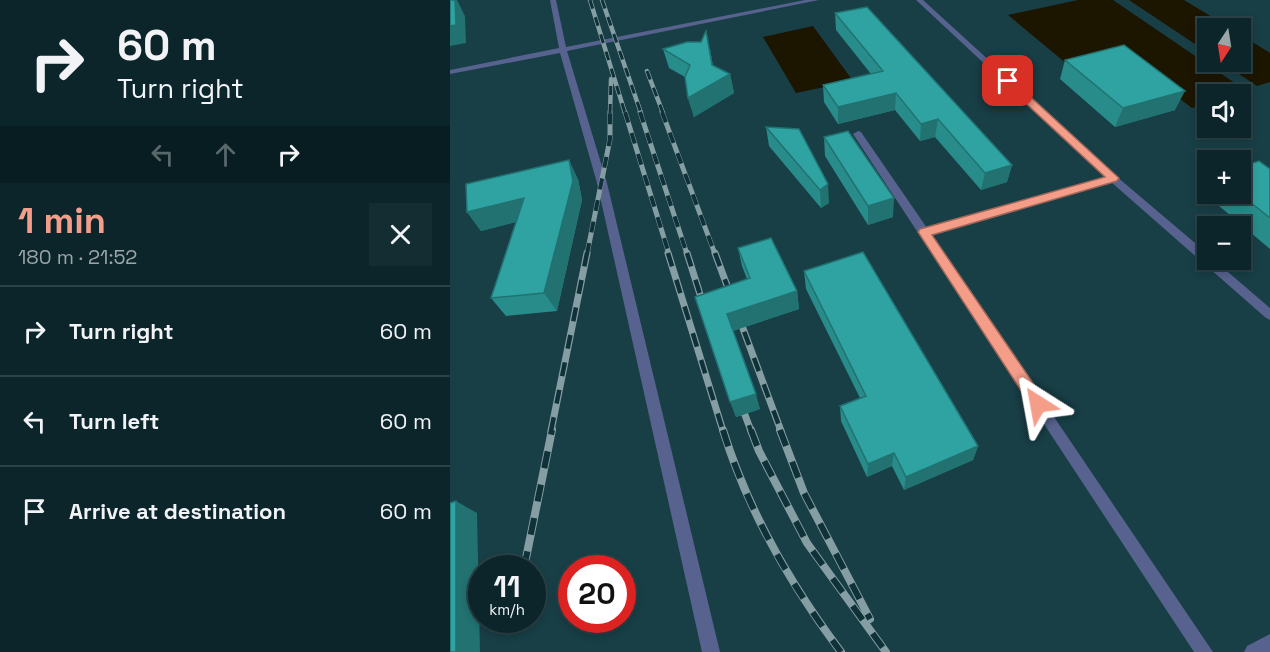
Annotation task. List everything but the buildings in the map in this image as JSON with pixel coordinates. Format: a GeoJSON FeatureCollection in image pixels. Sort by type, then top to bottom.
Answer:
{"type":"FeatureCollection","features":[{"type":"Feature","properties":{"kind":"lane"},"geometry":{"type":"LineString","coordinates":[[553,0],[563,50],[602,183],[711,652]]}},
{"type":"Feature","properties":{"kind":"lane"},"geometry":{"type":"LineString","coordinates":[[450,72],[816,0]]}},
{"type":"Feature","properties":{"kind":"lane"},"geometry":{"type":"LineString","coordinates":[[919,0],[1113,178],[1270,315]]}},
{"type":"Feature","properties":{"kind":"lane"},"geometry":{"type":"LineString","coordinates":[[858,134],[1204,652]]}},
{"type":"Feature","properties":{"kind":"lane"},"geometry":{"type":"LineString","coordinates":[[924,232],[1113,178]]}},
{"type":"Feature","properties":{"kind":"lane"},"geometry":{"type":"LineString","coordinates":[[1253,652],[1270,642]]}},
{"type":"Feature","properties":{"kind":"shaded area"},"geometry":{"type":"Polygon","coordinates":[[[450,0],[1270,0],[1270,652],[450,652],[450,0]]]}},
{"type":"Feature","properties":{"kind":"shaded area"},"geometry":{"type":"Polygon","coordinates":[[[1078,0],[1113,0],[1197,57],[1197,72],[1219,72],[1236,84],[1197,84],[1197,107],[1192,108],[1124,57],[1073,69],[1008,15],[1078,0]]]}},
{"type":"Feature","properties":{"kind":"shaded area"},"geometry":{"type":"Polygon","coordinates":[[[1129,0],[1184,0],[1214,18],[1197,18],[1197,45],[1129,0]]]}},
{"type":"Feature","properties":{"kind":"shaded area"},"geometry":{"type":"Polygon","coordinates":[[[813,26],[853,81],[796,93],[763,37],[813,26]]]}},
{"type":"Feature","properties":{"kind":"shaded area"},"geometry":{"type":"Polygon","coordinates":[[[1251,41],[1270,53],[1270,82],[1257,86],[1236,72],[1251,72],[1251,41]]]}},
{"type":"Feature","properties":{"kind":"railway"},"geometry":{"type":"LineString","coordinates":[[590,0],[625,113]]}},
{"type":"Feature","properties":{"kind":"railway"},"geometry":{"type":"LineString","coordinates":[[602,0],[641,113]]}},
{"type":"Feature","properties":{"kind":"railway"},"geometry":{"type":"LineString","coordinates":[[647,71],[663,113]]}},
{"type":"Feature","properties":{"kind":"railway"},"geometry":{"type":"LineString","coordinates":[[610,113],[611,79]]}},
{"type":"Feature","properties":{"kind":"railway"},"geometry":{"type":"LineString","coordinates":[[625,112],[669,254]]}},
{"type":"Feature","properties":{"kind":"railway"},"geometry":{"type":"LineString","coordinates":[[640,112],[687,254]]}},
{"type":"Feature","properties":{"kind":"railway"},"geometry":{"type":"LineString","coordinates":[[662,112],[715,254]]}},
{"type":"Feature","properties":{"kind":"railway"},"geometry":{"type":"LineString","coordinates":[[587,254],[610,139],[610,113]]}},
{"type":"Feature","properties":{"kind":"railway"},"geometry":{"type":"LineString","coordinates":[[551,431],[587,253]]}},
{"type":"Feature","properties":{"kind":"railway"},"geometry":{"type":"LineString","coordinates":[[668,253],[723,431]]}},
{"type":"Feature","properties":{"kind":"railway"},"geometry":{"type":"LineString","coordinates":[[687,253],[705,310]]}},
{"type":"Feature","properties":{"kind":"railway"},"geometry":{"type":"LineString","coordinates":[[715,253],[781,431]]}},
{"type":"Feature","properties":{"kind":"railway"},"geometry":{"type":"LineString","coordinates":[[739,399],[751,431]]}},
{"type":"Feature","properties":{"kind":"railway"},"geometry":{"type":"LineString","coordinates":[[527,555],[552,430]]}},
{"type":"Feature","properties":{"kind":"railway"},"geometry":{"type":"LineString","coordinates":[[723,430],[745,489],[772,546],[805,600],[841,652]]}},
{"type":"Feature","properties":{"kind":"railway"},"geometry":{"type":"LineString","coordinates":[[751,430],[759,451],[807,543],[886,652]]}},
{"type":"Feature","properties":{"kind":"railway"},"geometry":{"type":"LineString","coordinates":[[780,430],[804,493],[870,619]]}},
{"type":"Feature","properties":{"kind":"route"},"geometry":{"type":"LineString","coordinates":[[1008,81],[1113,178],[924,232],[1038,404]]}}]}
